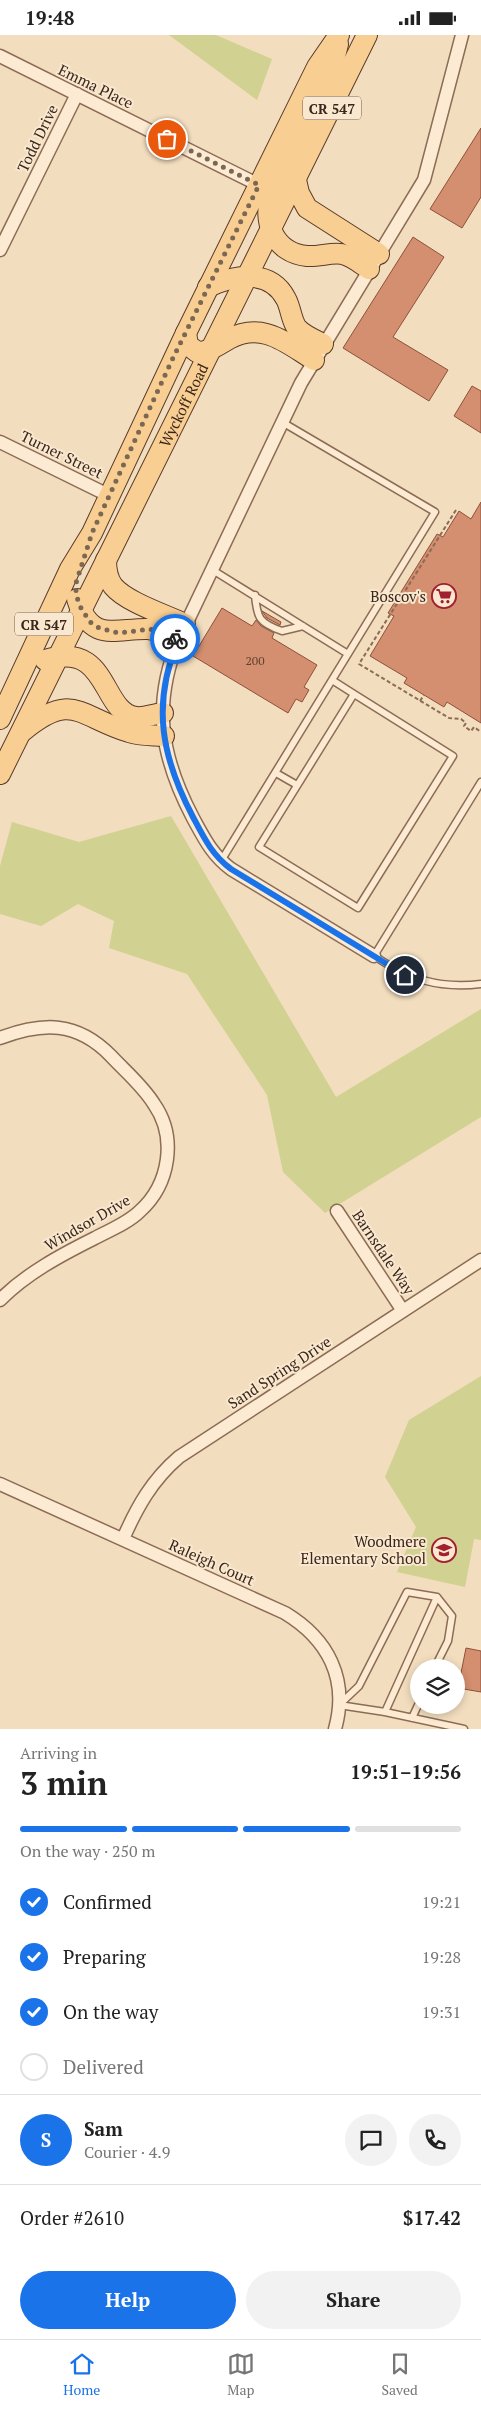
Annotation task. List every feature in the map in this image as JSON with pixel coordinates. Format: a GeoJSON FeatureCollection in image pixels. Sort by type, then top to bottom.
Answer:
{"type":"FeatureCollection","features":[{"type":"Feature","properties":{"kind":"main road","name":"Wyckoff Road"},"geometry":{"type":"LineString","coordinates":[[0,719],[70,569],[92,533],[208,287],[317,67],[340,35]]}},
{"type":"Feature","properties":{"kind":"main road"},"geometry":{"type":"LineString","coordinates":[[340,35],[331,73],[270,198],[267,214],[271,231],[278,242],[295,253],[308,256],[340,253],[350,257],[374,261]]}},
{"type":"Feature","properties":{"kind":"main road","name":"Wyckoff Road"},"geometry":{"type":"LineString","coordinates":[[0,774],[56,657],[271,231],[367,35]]}},
{"type":"Feature","properties":{"kind":"main road"},"geometry":{"type":"LineString","coordinates":[[296,180],[299,193],[307,208],[374,261]]}},
{"type":"Feature","properties":{"kind":"main road"},"geometry":{"type":"LineString","coordinates":[[208,287],[227,279],[248,276],[259,278],[276,287],[286,299],[298,328],[319,352]]}},
{"type":"Feature","properties":{"kind":"main road"},"geometry":{"type":"LineString","coordinates":[[186,333],[187,343],[192,350],[203,352],[241,333],[258,331],[319,352]]}},
{"type":"Feature","properties":{"kind":"main road"},"geometry":{"type":"LineString","coordinates":[[92,533],[76,583],[76,595],[81,608],[90,622],[107,631],[119,633],[150,629],[181,632]]}},
{"type":"Feature","properties":{"kind":"main road"},"geometry":{"type":"LineString","coordinates":[[106,560],[107,574],[116,589],[181,632]]}},
{"type":"Feature","properties":{"kind":"main road"},"geometry":{"type":"LineString","coordinates":[[22,672],[56,657],[77,659],[91,666],[101,676],[114,701],[130,715],[141,717],[163,713]]}},
{"type":"Feature","properties":{"kind":"main road"},"geometry":{"type":"LineString","coordinates":[[20,734],[46,714],[66,708],[79,711],[129,733],[164,736]]}},
{"type":"Feature","properties":{"kind":"street"},"geometry":{"type":"LineString","coordinates":[[374,956],[221,861],[207,845],[170,769],[164,736],[163,713],[167,679],[181,632],[282,422],[319,352],[424,180],[462,35]]}},
{"type":"Feature","properties":{"kind":"street","name":"Emma Place"},"geometry":{"type":"LineString","coordinates":[[0,57],[259,185]]}},
{"type":"Feature","properties":{"kind":"street","name":"Todd Drive"},"geometry":{"type":"LineString","coordinates":[[0,250],[77,94]]}},
{"type":"Feature","properties":{"kind":"street","name":"Turner Street"},"geometry":{"type":"LineString","coordinates":[[0,443],[110,495]]}},
{"type":"Feature","properties":{"kind":"street","name":"Windsor Drive"},"geometry":{"type":"LineString","coordinates":[[0,1038],[15,1032],[44,1026],[71,1029],[93,1041],[108,1053],[155,1105],[166,1128],[168,1147],[167,1161],[161,1181],[148,1203],[139,1212],[52,1260],[24,1279],[0,1300]]}},
{"type":"Feature","properties":{"kind":"street","name":"Barnsdale Way"},"geometry":{"type":"LineString","coordinates":[[337,1211],[403,1311]]}},
{"type":"Feature","properties":{"kind":"street","name":"Sand Spring Drive"},"geometry":{"type":"LineString","coordinates":[[123,1539],[146,1492],[179,1457],[481,1260]]}},
{"type":"Feature","properties":{"kind":"street","name":"Raleigh Court"},"geometry":{"type":"LineString","coordinates":[[0,1484],[285,1613],[301,1622],[315,1635],[327,1652],[338,1680],[339,1705],[335,1729]]}},
{"type":"Feature","properties":{"kind":"lane"},"geometry":{"type":"LineString","coordinates":[[221,861],[435,512],[282,422]]}},
{"type":"Feature","properties":{"kind":"lane"},"geometry":{"type":"LineString","coordinates":[[212,569],[348,654]]}},
{"type":"Feature","properties":{"kind":"lane"},"geometry":{"type":"LineString","coordinates":[[255,595],[256,613],[261,620],[282,631],[304,626]]}},
{"type":"Feature","properties":{"kind":"lane"},"geometry":{"type":"LineString","coordinates":[[332,680],[454,756],[358,908],[259,847],[354,695]]}},
{"type":"Feature","properties":{"kind":"lane"},"geometry":{"type":"LineString","coordinates":[[276,773],[298,785]]}},
{"type":"Feature","properties":{"kind":"lane"},"geometry":{"type":"LineString","coordinates":[[481,782],[374,956],[405,975],[423,981],[457,986],[481,985]]}},
{"type":"Feature","properties":{"kind":"lane"},"geometry":{"type":"LineString","coordinates":[[339,1705],[358,1686],[407,1592],[437,1597],[452,1616],[448,1641],[439,1659]]}},
{"type":"Feature","properties":{"kind":"lane"},"geometry":{"type":"LineString","coordinates":[[385,1712],[437,1597]]}},
{"type":"Feature","properties":{"kind":"lane"},"geometry":{"type":"LineString","coordinates":[[339,1705],[385,1712],[464,1729]]}},
{"type":"Feature","properties":{"kind":"lane"},"geometry":{"type":"LineString","coordinates":[[412,1718],[414,1714]]}},
{"type":"Feature","properties":{"kind":"path"},"geometry":{"type":"LineString","coordinates":[[456,510],[359,663],[449,718],[460,719],[466,723],[464,726],[471,731],[474,727],[481,732]]}},
{"type":"Feature","properties":{"kind":"path"},"geometry":{"type":"LineString","coordinates":[[415,574],[419,576]]}},
{"type":"Feature","properties":{"kind":"path"},"geometry":{"type":"LineString","coordinates":[[420,701],[424,695]]}},
{"type":"Feature","properties":{"kind":"green space"},"geometry":{"type":"Polygon","coordinates":[[[169,35],[216,35],[272,59],[257,100],[169,35]]]}},
{"type":"Feature","properties":{"kind":"green space"},"geometry":{"type":"Polygon","coordinates":[[[171,816],[336,1097],[481,1009],[481,1117],[325,1213],[283,1172],[267,1095],[187,974],[109,948],[114,921],[78,904],[41,926],[0,914],[0,866],[12,822],[79,842],[171,816]]]}},
{"type":"Feature","properties":{"kind":"green space"},"geometry":{"type":"Polygon","coordinates":[[[481,1376],[481,1540],[474,1539],[465,1587],[397,1572],[416,1527],[385,1477],[409,1420],[481,1376]]]}},
{"type":"Feature","properties":{"kind":"building"},"geometry":{"type":"Polygon","coordinates":[[[481,128],[481,197],[462,228],[430,209],[481,128]]]}},
{"type":"Feature","properties":{"kind":"building"},"geometry":{"type":"Polygon","coordinates":[[[413,237],[444,257],[393,337],[448,370],[429,401],[343,348],[413,237]]]}},
{"type":"Feature","properties":{"kind":"building"},"geometry":{"type":"Polygon","coordinates":[[[472,386],[481,391],[481,433],[454,416],[472,386]]]}},
{"type":"Feature","properties":{"kind":"building","name":"Boscov's"},"geometry":{"type":"Polygon","coordinates":[[[481,502],[481,723],[447,702],[444,707],[404,683],[407,678],[370,656],[394,616],[388,613],[437,534],[443,537],[459,511],[471,519],[481,502]]]}},
{"type":"Feature","properties":{"kind":"building"},"geometry":{"type":"Polygon","coordinates":[[[222,608],[252,626],[256,620],[261,626],[274,633],[272,638],[317,665],[304,687],[309,690],[302,702],[296,699],[288,713],[193,656],[222,608]]]}},
{"type":"Feature","properties":{"kind":"building"},"geometry":{"type":"Polygon","coordinates":[[[262,611],[281,622],[280,625],[267,618],[262,611]]]}},
{"type":"Feature","properties":{"kind":"building"},"geometry":{"type":"Polygon","coordinates":[[[466,1648],[481,1651],[481,1692],[465,1689],[464,1659],[466,1648]]]}},
{"type":"Feature","properties":{"kind":"way so far"},"geometry":{"type":"LineString","coordinates":[[167,139],[259,185],[173,358],[140,433],[92,533],[76,583],[76,589],[77,600],[83,613],[90,622],[99,628],[119,633],[150,629],[175,639]]}},
{"type":"Feature","properties":{"kind":"place","name":"Boscov's"},"geometry":{"type":"Point","coordinates":[444,596]}},
{"type":"Feature","properties":{"kind":"place","name":"Woodmere Elementary School"},"geometry":{"type":"Point","coordinates":[444,1550]}},
{"type":"Feature","properties":{"kind":"route"},"geometry":{"type":"LineString","coordinates":[[175,639],[178,641],[174,649],[167,679],[162,720],[165,743],[170,769],[175,782],[210,850],[231,869],[405,975]]}}]}
